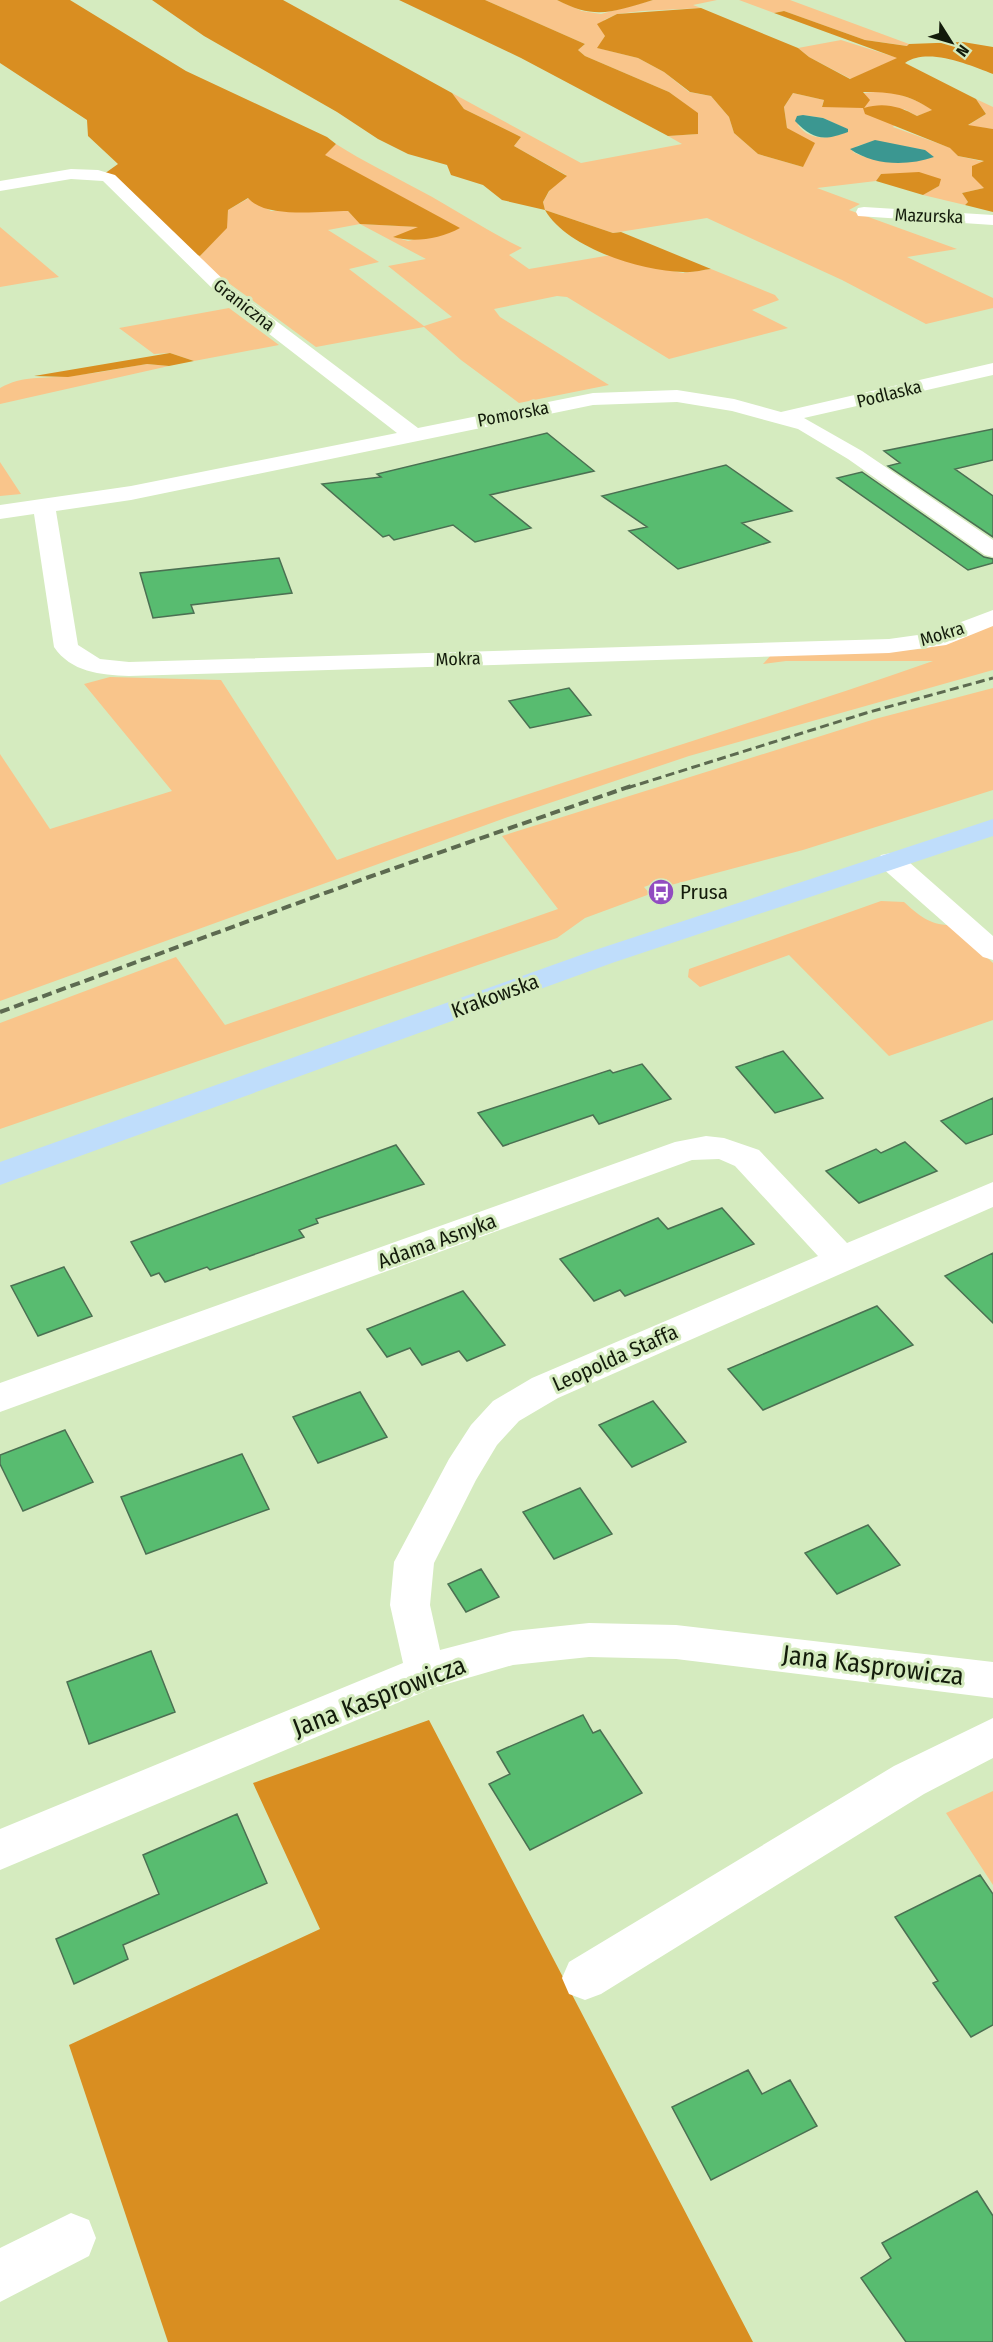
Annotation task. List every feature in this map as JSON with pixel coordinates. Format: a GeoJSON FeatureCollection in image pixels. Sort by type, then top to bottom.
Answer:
{"type":"FeatureCollection","features":[{"type":"Feature","properties":{"kind":"main road","name":"Krakowska"},"geometry":{"type":"LineString","coordinates":[[0,1174],[602,957],[993,827]]}},
{"type":"Feature","properties":{"kind":"street","name":"Graniczna"},"geometry":{"type":"LineString","coordinates":[[0,186],[87,168],[109,178],[225,291],[413,435]]}},
{"type":"Feature","properties":{"kind":"street","name":"Mazurska"},"geometry":{"type":"LineString","coordinates":[[864,212],[993,220]]}},
{"type":"Feature","properties":{"kind":"street","name":"Podlaska"},"geometry":{"type":"LineString","coordinates":[[784,417],[993,369]]}},
{"type":"Feature","properties":{"kind":"street","name":"Pomorska"},"geometry":{"type":"LineString","coordinates":[[0,512],[131,493],[413,435],[620,396],[676,396],[784,417],[822,433],[993,549]]}},
{"type":"Feature","properties":{"kind":"street","name":"Mokra"},"geometry":{"type":"LineString","coordinates":[[44,507],[66,647],[82,663],[102,668],[141,669],[889,646],[937,640],[993,617]]}},
{"type":"Feature","properties":{"kind":"street"},"geometry":{"type":"LineString","coordinates":[[891,861],[993,951]]}},
{"type":"Feature","properties":{"kind":"street","name":"Adama Asnyka"},"geometry":{"type":"LineString","coordinates":[[0,1398],[687,1150],[706,1147],[724,1149],[747,1158],[841,1258]]}},
{"type":"Feature","properties":{"kind":"street","name":"Leopolda Staffa"},"geometry":{"type":"LineString","coordinates":[[426,1672],[408,1610],[408,1582],[414,1562],[481,1439],[496,1419],[519,1402],[545,1388],[993,1194]]}},
{"type":"Feature","properties":{"kind":"street","name":"Jana Kasprowicza"},"geometry":{"type":"LineString","coordinates":[[2,1843],[426,1672],[513,1648],[589,1640],[676,1642],[993,1680]]}},
{"type":"Feature","properties":{"kind":"street"},"geometry":{"type":"LineString","coordinates":[[585,1978],[909,1780],[993,1737]]}},
{"type":"Feature","properties":{"kind":"street"},"geometry":{"type":"LineString","coordinates":[[0,2276],[71,2238]]}},
{"type":"Feature","properties":{"kind":"shaded area"},"geometry":{"type":"Polygon","coordinates":[[[0,0],[70,0],[186,71],[327,137],[336,144],[325,155],[460,228],[427,239],[401,239],[393,237],[418,227],[360,224],[348,211],[295,212],[267,209],[256,205],[248,198],[228,210],[227,228],[200,256],[190,253],[104,174],[118,164],[88,136],[87,120],[0,63],[0,0]]]}},
{"type":"Feature","properties":{"kind":"shaded area"},"geometry":{"type":"Polygon","coordinates":[[[152,0],[283,0],[452,93],[464,109],[521,137],[514,146],[567,176],[549,191],[543,202],[545,210],[502,200],[483,185],[451,175],[447,165],[408,154],[378,139],[337,112],[204,36],[152,0]]]}},
{"type":"Feature","properties":{"kind":"shaded area"},"geometry":{"type":"Polygon","coordinates":[[[399,0],[485,0],[585,44],[578,50],[585,56],[669,92],[698,113],[698,134],[668,136],[521,58],[399,0]]]}},
{"type":"Feature","properties":{"kind":"shaded area"},"geometry":{"type":"Polygon","coordinates":[[[485,0],[557,0],[582,11],[601,14],[653,0],[717,0],[693,5],[701,8],[617,14],[604,20],[605,36],[598,48],[638,58],[664,72],[689,92],[711,96],[729,117],[734,133],[758,154],[803,167],[787,128],[784,107],[793,93],[824,100],[822,106],[865,93],[890,93],[917,101],[933,110],[917,116],[904,109],[893,127],[951,148],[958,156],[985,162],[984,188],[962,193],[968,202],[965,205],[923,195],[939,186],[881,174],[876,181],[817,188],[860,204],[849,210],[957,249],[907,257],[993,298],[993,308],[926,324],[842,280],[707,218],[613,233],[545,210],[543,202],[550,190],[566,175],[514,146],[521,137],[464,109],[452,93],[581,163],[682,144],[668,136],[697,134],[697,113],[669,92],[585,56],[578,50],[585,44],[485,0]],[[803,115],[798,125],[808,134],[828,137],[848,131],[823,118],[803,115]],[[875,141],[857,146],[853,152],[881,160],[928,159],[925,150],[875,141]]]}},
{"type":"Feature","properties":{"kind":"shaded area"},"geometry":{"type":"Polygon","coordinates":[[[557,0],[653,0],[615,11],[594,12],[557,0]]]}},
{"type":"Feature","properties":{"kind":"shaded area"},"geometry":{"type":"Polygon","coordinates":[[[739,0],[790,0],[909,44],[908,46],[865,40],[784,11],[774,13],[739,0]]]}},
{"type":"Feature","properties":{"kind":"shaded area"},"geometry":{"type":"Polygon","coordinates":[[[701,8],[798,48],[809,57],[850,79],[897,58],[774,13],[784,11],[865,40],[907,46],[909,44],[963,42],[993,47],[993,74],[961,62],[937,57],[914,59],[905,63],[976,99],[986,114],[968,125],[993,129],[993,212],[965,205],[968,202],[962,193],[984,188],[972,176],[972,166],[984,161],[958,156],[950,148],[865,114],[863,108],[822,107],[824,100],[793,93],[784,107],[787,128],[815,143],[803,167],[758,154],[734,133],[729,117],[711,96],[690,92],[664,72],[638,58],[597,48],[605,36],[597,24],[617,14],[701,8]],[[863,92],[870,100],[864,108],[878,105],[891,106],[917,116],[932,110],[907,97],[891,93],[863,92]]]}},
{"type":"Feature","properties":{"kind":"shaded area"},"geometry":{"type":"Polygon","coordinates":[[[841,40],[898,58],[851,79],[809,57],[798,48],[841,40]]]}},
{"type":"Feature","properties":{"kind":"shaded area"},"geometry":{"type":"Polygon","coordinates":[[[976,99],[993,107],[993,129],[967,126],[986,114],[976,99]]]}},
{"type":"Feature","properties":{"kind":"shaded area"},"geometry":{"type":"Polygon","coordinates":[[[336,144],[434,198],[522,248],[509,255],[529,269],[611,255],[641,265],[683,273],[711,269],[775,295],[779,300],[752,310],[788,328],[669,359],[567,297],[557,296],[494,309],[500,317],[609,385],[519,403],[461,360],[424,327],[316,347],[189,254],[200,256],[226,228],[228,210],[249,198],[271,211],[348,211],[361,224],[420,227],[394,237],[408,241],[459,228],[324,155],[336,144]],[[360,224],[328,230],[379,262],[349,269],[424,326],[452,317],[388,266],[426,259],[360,224]]]}},
{"type":"Feature","properties":{"kind":"shaded area"},"geometry":{"type":"Polygon","coordinates":[[[919,172],[941,179],[939,186],[923,195],[876,181],[881,174],[919,172]]]}},
{"type":"Feature","properties":{"kind":"shaded area"},"geometry":{"type":"Polygon","coordinates":[[[545,210],[613,233],[621,232],[711,269],[690,272],[666,271],[606,255],[570,236],[545,210]]]}},
{"type":"Feature","properties":{"kind":"shaded area"},"geometry":{"type":"Polygon","coordinates":[[[0,227],[59,277],[0,287],[0,227]]]}},
{"type":"Feature","properties":{"kind":"shaded area"},"geometry":{"type":"Polygon","coordinates":[[[229,308],[279,345],[194,361],[170,353],[154,354],[119,328],[229,308]]]}},
{"type":"Feature","properties":{"kind":"shaded area"},"geometry":{"type":"Polygon","coordinates":[[[170,353],[194,361],[169,366],[147,364],[68,377],[34,376],[170,353]]]}},
{"type":"Feature","properties":{"kind":"shaded area"},"geometry":{"type":"Polygon","coordinates":[[[147,364],[169,366],[0,404],[0,388],[17,381],[88,374],[147,364]]]}},
{"type":"Feature","properties":{"kind":"shaded area"},"geometry":{"type":"Polygon","coordinates":[[[0,462],[21,494],[0,496],[0,462]]]}},
{"type":"Feature","properties":{"kind":"shaded area"},"geometry":{"type":"Polygon","coordinates":[[[993,622],[993,670],[689,756],[511,816],[0,1001],[0,754],[50,829],[172,791],[84,684],[110,677],[221,680],[337,860],[486,808],[933,661],[786,661],[763,664],[773,653],[925,649],[993,622]]]}},
{"type":"Feature","properties":{"kind":"shaded area"},"geometry":{"type":"Polygon","coordinates":[[[993,688],[993,790],[803,850],[671,885],[666,879],[644,887],[650,894],[585,918],[557,938],[0,1129],[0,1023],[176,957],[225,1025],[558,909],[502,836],[875,719],[993,688]]]}},
{"type":"Feature","properties":{"kind":"shaded area"},"geometry":{"type":"Polygon","coordinates":[[[881,901],[904,902],[931,922],[952,925],[993,963],[993,1020],[889,1056],[789,955],[700,987],[688,977],[689,969],[881,901]]]}},
{"type":"Feature","properties":{"kind":"shaded area"},"geometry":{"type":"Polygon","coordinates":[[[429,1720],[753,2342],[168,2342],[69,2045],[320,1929],[253,1783],[429,1720]]]}},
{"type":"Feature","properties":{"kind":"shaded area"},"geometry":{"type":"Polygon","coordinates":[[[993,1791],[993,1885],[946,1813],[993,1791]]]}},
{"type":"Feature","properties":{"kind":"water"},"geometry":{"type":"Polygon","coordinates":[[[797,116],[823,118],[848,129],[848,132],[832,137],[813,135],[795,121],[797,116]]]}},
{"type":"Feature","properties":{"kind":"water"},"geometry":{"type":"Polygon","coordinates":[[[875,140],[925,150],[934,157],[913,162],[891,163],[870,159],[850,149],[875,140]]]}},
{"type":"Feature","properties":{"kind":"building"},"geometry":{"type":"Polygon","coordinates":[[[993,429],[993,460],[955,469],[993,496],[993,537],[888,466],[900,463],[884,451],[993,429]]]}},
{"type":"Feature","properties":{"kind":"building"},"geometry":{"type":"Polygon","coordinates":[[[547,433],[594,471],[490,495],[531,528],[475,542],[453,525],[394,540],[389,535],[383,537],[322,484],[381,477],[377,474],[547,433]]]}},
{"type":"Feature","properties":{"kind":"building"},"geometry":{"type":"Polygon","coordinates":[[[726,465],[792,511],[742,523],[770,542],[678,569],[629,531],[647,527],[602,496],[726,465]]]}},
{"type":"Feature","properties":{"kind":"building"},"geometry":{"type":"Polygon","coordinates":[[[862,472],[984,557],[993,559],[993,563],[968,570],[837,478],[862,472]]]}},
{"type":"Feature","properties":{"kind":"building"},"geometry":{"type":"Polygon","coordinates":[[[279,558],[292,593],[191,605],[194,613],[153,618],[140,573],[279,558]]]}},
{"type":"Feature","properties":{"kind":"building"},"geometry":{"type":"Polygon","coordinates":[[[569,688],[591,715],[530,728],[509,701],[569,688]]]}},
{"type":"Feature","properties":{"kind":"building"},"geometry":{"type":"Polygon","coordinates":[[[783,1051],[823,1098],[775,1113],[736,1067],[783,1051]]]}},
{"type":"Feature","properties":{"kind":"building"},"geometry":{"type":"Polygon","coordinates":[[[642,1064],[671,1099],[599,1124],[593,1115],[503,1146],[478,1113],[610,1070],[613,1073],[642,1064]]]}},
{"type":"Feature","properties":{"kind":"building"},"geometry":{"type":"Polygon","coordinates":[[[993,1098],[993,1134],[966,1144],[941,1121],[993,1098]]]}},
{"type":"Feature","properties":{"kind":"building"},"geometry":{"type":"Polygon","coordinates":[[[905,1142],[937,1171],[859,1203],[826,1171],[876,1149],[881,1153],[905,1142]]]}},
{"type":"Feature","properties":{"kind":"building"},"geometry":{"type":"Polygon","coordinates":[[[396,1145],[424,1184],[316,1219],[318,1223],[299,1230],[304,1237],[210,1270],[207,1267],[165,1282],[159,1273],[151,1276],[131,1242],[396,1145]]]}},
{"type":"Feature","properties":{"kind":"building"},"geometry":{"type":"Polygon","coordinates":[[[722,1208],[754,1244],[625,1296],[620,1290],[594,1301],[560,1259],[658,1218],[668,1229],[722,1208]]]}},
{"type":"Feature","properties":{"kind":"building"},"geometry":{"type":"Polygon","coordinates":[[[993,1253],[993,1323],[945,1276],[993,1253]]]}},
{"type":"Feature","properties":{"kind":"building"},"geometry":{"type":"Polygon","coordinates":[[[64,1267],[92,1316],[38,1336],[11,1286],[64,1267]]]}},
{"type":"Feature","properties":{"kind":"building"},"geometry":{"type":"Polygon","coordinates":[[[463,1291],[505,1345],[467,1361],[459,1351],[422,1365],[410,1348],[387,1357],[367,1329],[463,1291]]]}},
{"type":"Feature","properties":{"kind":"building"},"geometry":{"type":"Polygon","coordinates":[[[877,1306],[913,1345],[763,1410],[728,1369],[877,1306]]]}},
{"type":"Feature","properties":{"kind":"building"},"geometry":{"type":"Polygon","coordinates":[[[360,1392],[387,1437],[318,1463],[293,1417],[360,1392]]]}},
{"type":"Feature","properties":{"kind":"building"},"geometry":{"type":"Polygon","coordinates":[[[653,1401],[686,1442],[632,1467],[599,1425],[653,1401]]]}},
{"type":"Feature","properties":{"kind":"building"},"geometry":{"type":"Polygon","coordinates":[[[65,1430],[93,1482],[23,1511],[0,1464],[0,1455],[65,1430]]]}},
{"type":"Feature","properties":{"kind":"building"},"geometry":{"type":"Polygon","coordinates":[[[242,1454],[269,1509],[146,1554],[121,1497],[242,1454]]]}},
{"type":"Feature","properties":{"kind":"building"},"geometry":{"type":"Polygon","coordinates":[[[580,1488],[612,1534],[554,1559],[523,1512],[580,1488]]]}},
{"type":"Feature","properties":{"kind":"building"},"geometry":{"type":"Polygon","coordinates":[[[868,1525],[900,1565],[837,1594],[805,1553],[868,1525]]]}},
{"type":"Feature","properties":{"kind":"building"},"geometry":{"type":"Polygon","coordinates":[[[481,1569],[499,1597],[466,1612],[448,1584],[481,1569]]]}},
{"type":"Feature","properties":{"kind":"building"},"geometry":{"type":"Polygon","coordinates":[[[151,1651],[175,1712],[89,1744],[67,1682],[151,1651]]]}},
{"type":"Feature","properties":{"kind":"building"},"geometry":{"type":"Polygon","coordinates":[[[583,1715],[593,1733],[600,1730],[642,1793],[530,1850],[489,1784],[510,1774],[497,1752],[583,1715]]]}},
{"type":"Feature","properties":{"kind":"building"},"geometry":{"type":"Polygon","coordinates":[[[237,1814],[267,1883],[123,1945],[128,1959],[74,1984],[56,1939],[159,1894],[143,1855],[237,1814]]]}},
{"type":"Feature","properties":{"kind":"building"},"geometry":{"type":"Polygon","coordinates":[[[980,1875],[993,1894],[993,2025],[971,2037],[933,1983],[938,1981],[895,1917],[980,1875]]]}},
{"type":"Feature","properties":{"kind":"building"},"geometry":{"type":"Polygon","coordinates":[[[748,2070],[762,2094],[790,2080],[817,2126],[711,2180],[672,2107],[748,2070]]]}},
{"type":"Feature","properties":{"kind":"building"},"geometry":{"type":"Polygon","coordinates":[[[977,2191],[993,2216],[993,2342],[906,2342],[861,2278],[891,2258],[882,2243],[977,2191]]]}},
{"type":"Feature","properties":{"kind":"railway"},"geometry":{"type":"LineString","coordinates":[[627,788],[866,713],[993,678]]}},
{"type":"Feature","properties":{"kind":"railway"},"geometry":{"type":"LineString","coordinates":[[0,1012],[369,877],[631,786]]}},
{"type":"Feature","properties":{"kind":"place","name":"Prusa"},"geometry":{"type":"Point","coordinates":[661,892]}}]}
